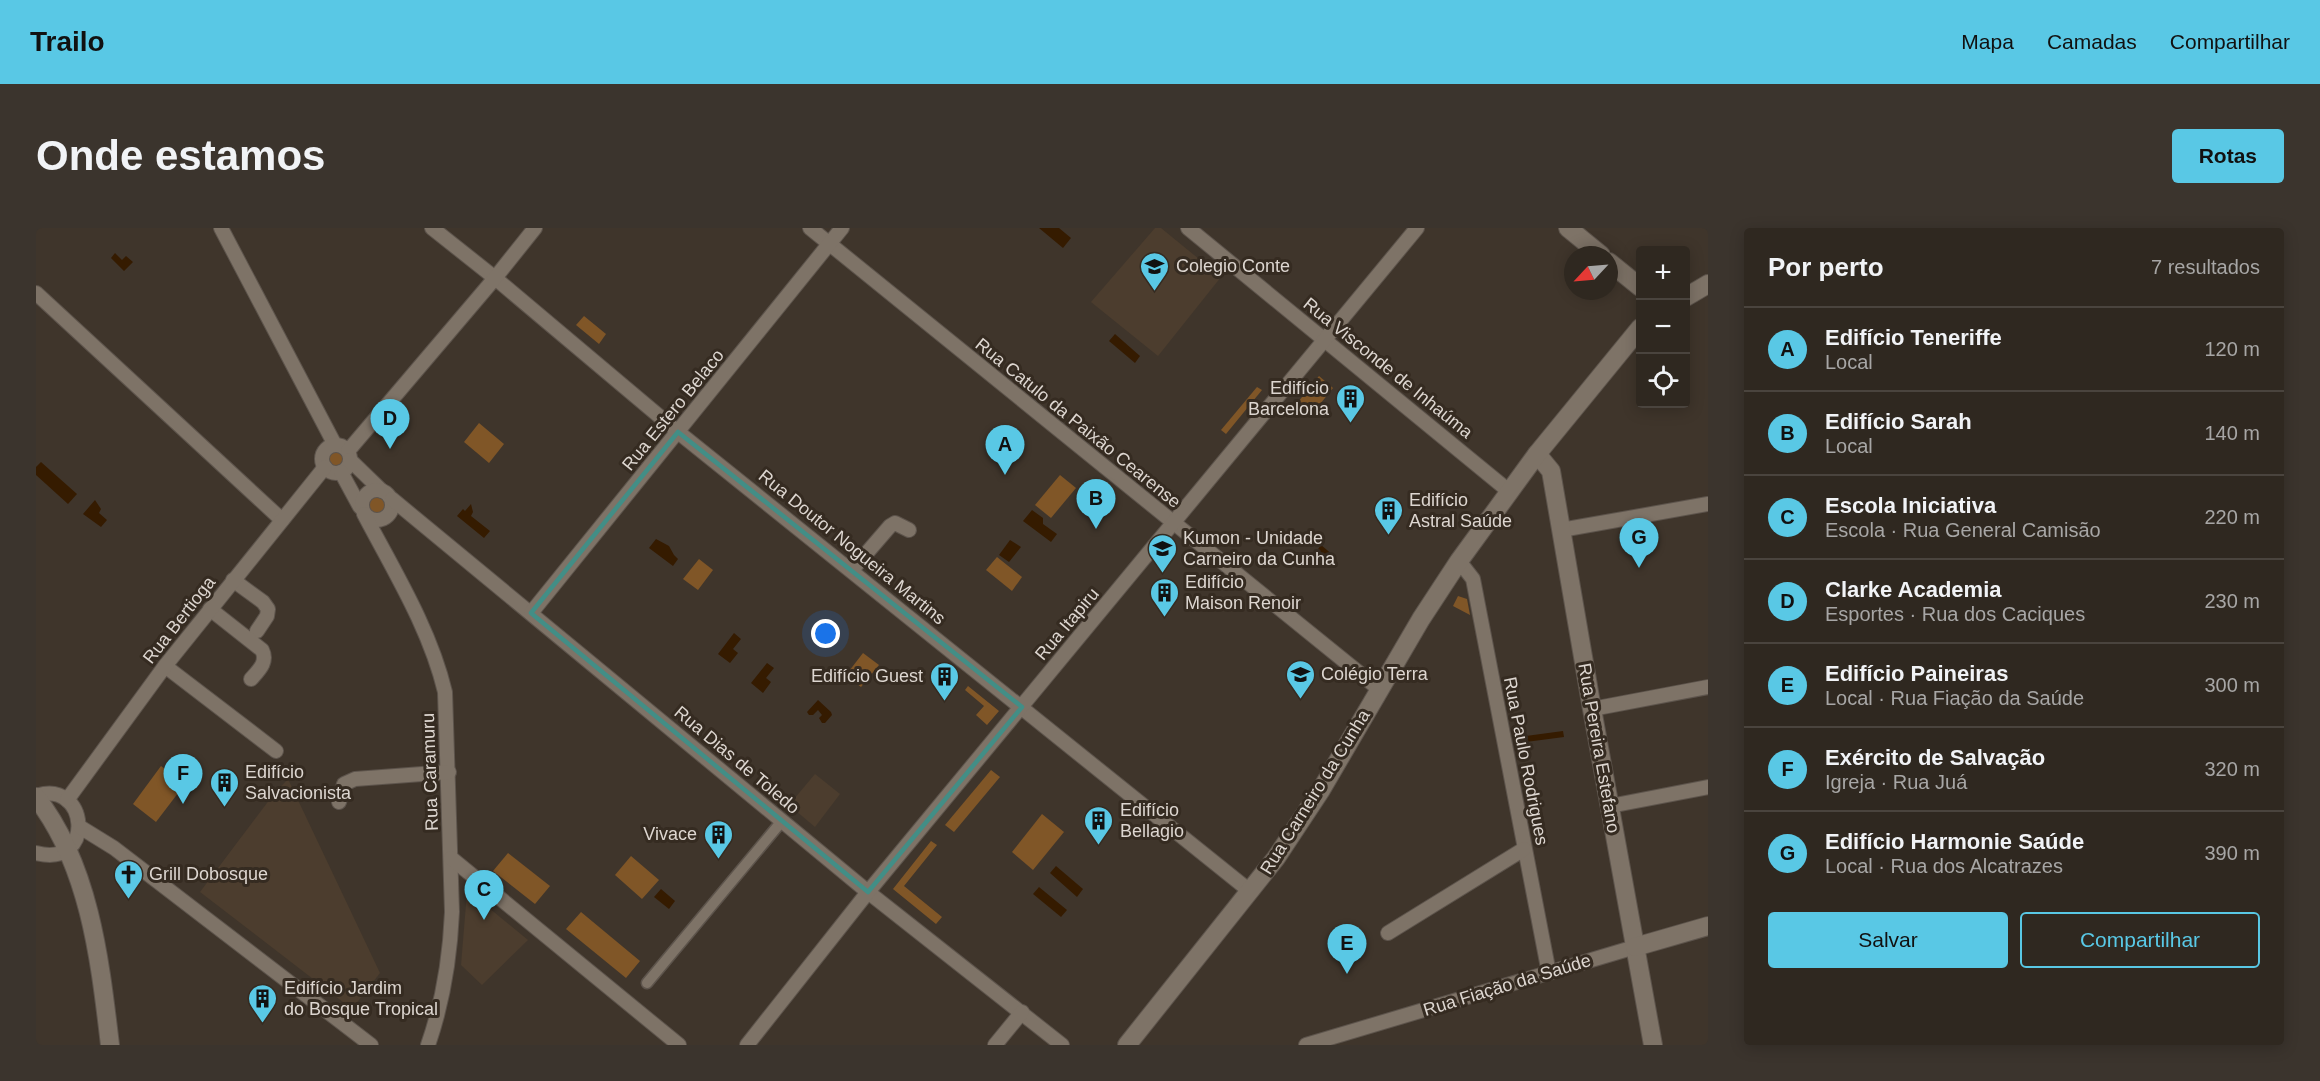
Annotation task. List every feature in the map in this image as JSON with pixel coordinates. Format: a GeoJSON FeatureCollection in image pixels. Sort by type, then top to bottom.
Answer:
{"type":"FeatureCollection","features":[{"type":"Feature","properties":{"kind":"street"},"geometry":{"type":"LineString","coordinates":[[221,228],[335,445]]}},
{"type":"Feature","properties":{"kind":"street","name":"Rua Doutor Nogueira Martins"},"geometry":{"type":"LineString","coordinates":[[432,228],[678,432],[1251,892]]}},
{"type":"Feature","properties":{"kind":"street"},"geometry":{"type":"LineString","coordinates":[[349,456],[344,447],[335,445],[325,450],[322,462],[329,471],[341,472],[345,469],[349,456],[535,228]]}},
{"type":"Feature","properties":{"kind":"street","name":"Rua Catulo da Paixão Cearense"},"geometry":{"type":"LineString","coordinates":[[810,228],[1379,689]]}},
{"type":"Feature","properties":{"kind":"street","name":"Rua Estero Belaco"},"geometry":{"type":"LineString","coordinates":[[531,613],[842,228]]}},
{"type":"Feature","properties":{"kind":"street","name":"Rua Visconde de Inhaúma"},"geometry":{"type":"LineString","coordinates":[[1188,228],[1510,492]]}},
{"type":"Feature","properties":{"kind":"street","name":"Rua Itapiru"},"geometry":{"type":"LineString","coordinates":[[747,1045],[868,892],[1417,228]]}},
{"type":"Feature","properties":{"kind":"street"},"geometry":{"type":"LineString","coordinates":[[1568,228],[1590,246]]}},
{"type":"Feature","properties":{"kind":"street"},"geometry":{"type":"LineString","coordinates":[[1618,269],[1636,283]]}},
{"type":"Feature","properties":{"kind":"street"},"geometry":{"type":"LineString","coordinates":[[1690,295],[1708,284]]}},
{"type":"Feature","properties":{"kind":"street"},"geometry":{"type":"LineString","coordinates":[[37,296],[282,520]]}},
{"type":"Feature","properties":{"kind":"street","name":"Rua Carneiro da Cunha"},"geometry":{"type":"LineString","coordinates":[[1127,1045],[1251,892],[1322,789],[1379,689],[1459,561],[1537,454],[1636,334]]}},
{"type":"Feature","properties":{"kind":"street","name":"Rua Pereira Estefano"},"geometry":{"type":"LineString","coordinates":[[1537,454],[1551,471],[1653,1045]]}},
{"type":"Feature","properties":{"kind":"street","name":"Rua Dias de Toledo"},"geometry":{"type":"LineString","coordinates":[[349,456],[387,495],[868,892],[1062,1045]]}},
{"type":"Feature","properties":{"kind":"street","name":"Rua Bertioga"},"geometry":{"type":"LineString","coordinates":[[67,800],[165,666],[325,467]]}},
{"type":"Feature","properties":{"kind":"street","name":"Rua Caramuru"},"geometry":{"type":"LineString","coordinates":[[341,472],[413,609],[441,674],[445,692],[449,772],[451,946],[439,1011],[428,1045]]}},
{"type":"Feature","properties":{"kind":"street"},"geometry":{"type":"LineString","coordinates":[[378,489],[387,495],[393,507],[390,514],[377,521],[362,511],[363,498],[369,492],[378,489]]}},
{"type":"Feature","properties":{"kind":"street"},"geometry":{"type":"LineString","coordinates":[[1561,530],[1708,504]]}},
{"type":"Feature","properties":{"kind":"street"},"geometry":{"type":"LineString","coordinates":[[852,570],[890,526],[895,523],[909,530]]}},
{"type":"Feature","properties":{"kind":"street","name":"Rua Paulo Rodrigues"},"geometry":{"type":"LineString","coordinates":[[1459,561],[1473,579],[1549,973]]}},
{"type":"Feature","properties":{"kind":"street"},"geometry":{"type":"LineString","coordinates":[[233,580],[263,602],[268,609],[267,616],[257,631]]}},
{"type":"Feature","properties":{"kind":"street"},"geometry":{"type":"LineString","coordinates":[[210,609],[262,650],[265,657],[264,662],[251,679]]}},
{"type":"Feature","properties":{"kind":"street"},"geometry":{"type":"LineString","coordinates":[[165,666],[276,751]]}},
{"type":"Feature","properties":{"kind":"street"},"geometry":{"type":"LineString","coordinates":[[1592,709],[1708,687]]}},
{"type":"Feature","properties":{"kind":"street"},"geometry":{"type":"LineString","coordinates":[[339,802],[344,784],[355,779],[449,772]]}},
{"type":"Feature","properties":{"kind":"street"},"geometry":{"type":"LineString","coordinates":[[1610,806],[1708,787]]}},
{"type":"Feature","properties":{"kind":"street"},"geometry":{"type":"LineString","coordinates":[[36,853],[47,855],[68,849],[76,840],[80,827],[76,810],[67,800],[54,794],[36,797],[51,817],[68,849],[79,881],[104,993],[110,1045]]}},
{"type":"Feature","properties":{"kind":"street"},"geometry":{"type":"LineString","coordinates":[[646,983],[782,820]]}},
{"type":"Feature","properties":{"kind":"street"},"geometry":{"type":"LineString","coordinates":[[80,827],[123,855],[371,1045]]}},
{"type":"Feature","properties":{"kind":"street"},"geometry":{"type":"LineString","coordinates":[[1388,933],[1524,849]]}},
{"type":"Feature","properties":{"kind":"street"},"geometry":{"type":"LineString","coordinates":[[451,858],[680,1045]]}},
{"type":"Feature","properties":{"kind":"street","name":"Rua Fiação da Saúde"},"geometry":{"type":"LineString","coordinates":[[1306,1045],[1708,926]]}},
{"type":"Feature","properties":{"kind":"street"},"geometry":{"type":"LineString","coordinates":[[995,1045],[1022,1012]]}},
{"type":"Feature","properties":{"kind":"highlighted area"},"geometry":{"type":"Polygon","coordinates":[[[678,432],[1022,707],[868,892],[531,613],[678,432]]]}},
{"type":"Feature","properties":{"kind":"shaded area"},"geometry":{"type":"Polygon","coordinates":[[[1039,228],[1059,228],[1071,238],[1063,248],[1039,228]]]}},
{"type":"Feature","properties":{"kind":"shaded area","name":"Colegio Conte"},"geometry":{"type":"Polygon","coordinates":[[[1155,228],[1161,228],[1221,277],[1158,356],[1091,302],[1155,228]]]}},
{"type":"Feature","properties":{"kind":"shaded area"},"geometry":{"type":"Polygon","coordinates":[[[115,253],[122,260],[126,256],[133,262],[124,271],[111,258],[115,253]]]}},
{"type":"Feature","properties":{"kind":"shaded area"},"geometry":{"type":"Polygon","coordinates":[[[584,316],[606,334],[599,344],[576,325],[584,316]]]}},
{"type":"Feature","properties":{"kind":"shaded area"},"geometry":{"type":"Polygon","coordinates":[[[1115,334],[1140,356],[1135,363],[1109,341],[1115,334]]]}},
{"type":"Feature","properties":{"kind":"shaded area"},"geometry":{"type":"Polygon","coordinates":[[[1319,376],[1333,388],[1312,414],[1298,402],[1319,376]]]}},
{"type":"Feature","properties":{"kind":"shaded area"},"geometry":{"type":"Polygon","coordinates":[[[1257,387],[1262,390],[1226,434],[1221,430],[1257,387]]]}},
{"type":"Feature","properties":{"kind":"shaded area"},"geometry":{"type":"Polygon","coordinates":[[[479,423],[504,444],[489,463],[464,442],[479,423]]]}},
{"type":"Feature","properties":{"kind":"shaded area"},"geometry":{"type":"Polygon","coordinates":[[[337,449],[345,454],[346,458],[341,466],[337,467],[329,462],[328,458],[333,450],[337,449]]]}},
{"type":"Feature","properties":{"kind":"shaded area"},"geometry":{"type":"Polygon","coordinates":[[[41,462],[77,494],[68,504],[36,475],[36,467],[41,462]]]}},
{"type":"Feature","properties":{"kind":"shaded area"},"geometry":{"type":"Polygon","coordinates":[[[1060,475],[1076,488],[1051,518],[1035,505],[1060,475]]]}},
{"type":"Feature","properties":{"kind":"shaded area"},"geometry":{"type":"Polygon","coordinates":[[[374,496],[382,496],[387,501],[385,512],[374,514],[369,509],[369,501],[374,496]]]}},
{"type":"Feature","properties":{"kind":"shaded area"},"geometry":{"type":"Polygon","coordinates":[[[95,500],[101,509],[99,513],[107,520],[101,527],[83,514],[95,500]]]}},
{"type":"Feature","properties":{"kind":"shaded area"},"geometry":{"type":"Polygon","coordinates":[[[471,504],[473,512],[471,516],[490,531],[484,538],[457,516],[471,504]]]}},
{"type":"Feature","properties":{"kind":"shaded area"},"geometry":{"type":"Polygon","coordinates":[[[1032,510],[1043,518],[1043,524],[1057,534],[1051,542],[1023,521],[1032,510]]]}},
{"type":"Feature","properties":{"kind":"shaded area"},"geometry":{"type":"Polygon","coordinates":[[[656,539],[669,546],[678,559],[673,566],[649,548],[656,539]]]}},
{"type":"Feature","properties":{"kind":"shaded area"},"geometry":{"type":"Polygon","coordinates":[[[1010,540],[1021,547],[1009,562],[999,555],[1010,540]]]}},
{"type":"Feature","properties":{"kind":"shaded area"},"geometry":{"type":"Polygon","coordinates":[[[1321,545],[1334,556],[1328,562],[1316,552],[1321,545]]]}},
{"type":"Feature","properties":{"kind":"shaded area"},"geometry":{"type":"Polygon","coordinates":[[[997,557],[1022,577],[1012,591],[986,570],[997,557]]]}},
{"type":"Feature","properties":{"kind":"shaded area"},"geometry":{"type":"Polygon","coordinates":[[[699,559],[713,570],[698,590],[683,579],[699,559]]]}},
{"type":"Feature","properties":{"kind":"shaded area"},"geometry":{"type":"Polygon","coordinates":[[[1458,596],[1467,599],[1470,615],[1453,606],[1458,596]]]}},
{"type":"Feature","properties":{"kind":"shaded area"},"geometry":{"type":"Polygon","coordinates":[[[734,633],[741,639],[733,649],[738,653],[730,663],[718,654],[734,633]]]}},
{"type":"Feature","properties":{"kind":"shaded area"},"geometry":{"type":"Polygon","coordinates":[[[863,653],[879,665],[861,687],[846,675],[863,653]]]}},
{"type":"Feature","properties":{"kind":"shaded area"},"geometry":{"type":"Polygon","coordinates":[[[767,663],[774,668],[766,678],[771,682],[763,693],[751,683],[767,663]]]}},
{"type":"Feature","properties":{"kind":"shaded area"},"geometry":{"type":"Polygon","coordinates":[[[968,686],[999,711],[987,725],[976,715],[984,706],[965,690],[968,686]]]}},
{"type":"Feature","properties":{"kind":"shaded area"},"geometry":{"type":"Polygon","coordinates":[[[818,700],[832,715],[825,723],[822,723],[819,718],[822,715],[818,710],[813,715],[807,712],[818,700]]]}},
{"type":"Feature","properties":{"kind":"shaded area"},"geometry":{"type":"Polygon","coordinates":[[[1563,731],[1564,737],[1519,743],[1518,737],[1563,731]]]}},
{"type":"Feature","properties":{"kind":"shaded area"},"geometry":{"type":"Polygon","coordinates":[[[161,766],[185,784],[156,822],[133,804],[161,766]]]}},
{"type":"Feature","properties":{"kind":"shaded area"},"geometry":{"type":"Polygon","coordinates":[[[991,770],[1000,777],[954,832],[945,825],[991,770]]]}},
{"type":"Feature","properties":{"kind":"shaded area"},"geometry":{"type":"Polygon","coordinates":[[[815,774],[840,794],[815,827],[789,805],[815,774]]]}},
{"type":"Feature","properties":{"kind":"shaded area"},"geometry":{"type":"Polygon","coordinates":[[[288,779],[380,973],[352,1009],[200,892],[273,795],[288,779]]]}},
{"type":"Feature","properties":{"kind":"shaded area"},"geometry":{"type":"Polygon","coordinates":[[[1042,814],[1064,832],[1033,870],[1012,852],[1042,814]]]}},
{"type":"Feature","properties":{"kind":"shaded area"},"geometry":{"type":"Polygon","coordinates":[[[931,841],[937,845],[904,886],[942,917],[936,924],[893,889],[931,841]]]}},
{"type":"Feature","properties":{"kind":"shaded area"},"geometry":{"type":"Polygon","coordinates":[[[508,853],[550,886],[535,904],[493,871],[508,853]]]}},
{"type":"Feature","properties":{"kind":"shaded area"},"geometry":{"type":"Polygon","coordinates":[[[631,856],[659,880],[642,899],[615,875],[631,856]]]}},
{"type":"Feature","properties":{"kind":"shaded area"},"geometry":{"type":"Polygon","coordinates":[[[1056,866],[1083,889],[1077,897],[1050,873],[1056,866]]]}},
{"type":"Feature","properties":{"kind":"shaded area"},"geometry":{"type":"Polygon","coordinates":[[[1039,887],[1067,910],[1061,917],[1033,894],[1039,887]]]}},
{"type":"Feature","properties":{"kind":"shaded area"},"geometry":{"type":"Polygon","coordinates":[[[661,889],[675,901],[669,909],[654,897],[661,889]]]}},
{"type":"Feature","properties":{"kind":"shaded area"},"geometry":{"type":"Polygon","coordinates":[[[467,892],[528,940],[482,985],[461,965],[467,892]]]}},
{"type":"Feature","properties":{"kind":"shaded area"},"geometry":{"type":"Polygon","coordinates":[[[581,912],[640,961],[626,978],[566,929],[581,912]]]}},
{"type":"Feature","properties":{"kind":"place","name":"Colegio Conte"},"geometry":{"type":"Point","coordinates":[1155,292]}},
{"type":"Feature","properties":{"kind":"place","name":"Edifício Barcelona"},"geometry":{"type":"Point","coordinates":[1350,424]}},
{"type":"Feature","properties":{"kind":"place","name":"Clarke Academia"},"geometry":{"type":"Point","coordinates":[390,449]}},
{"type":"Feature","properties":{"kind":"place","name":"Edifício Teneriffe"},"geometry":{"type":"Point","coordinates":[1005,475]}},
{"type":"Feature","properties":{"kind":"place","name":"Edifício Sarah"},"geometry":{"type":"Point","coordinates":[1096,529]}},
{"type":"Feature","properties":{"kind":"place","name":"Edifício Astral Saúde"},"geometry":{"type":"Point","coordinates":[1388,536]}},
{"type":"Feature","properties":{"kind":"place","name":"Edifício Harmonie Saúde"},"geometry":{"type":"Point","coordinates":[1639,568]}},
{"type":"Feature","properties":{"kind":"place","name":"Kumon - Unidade Carneiro da Cunha"},"geometry":{"type":"Point","coordinates":[1162,574]}},
{"type":"Feature","properties":{"kind":"place","name":"Edifício Maison Renoir"},"geometry":{"type":"Point","coordinates":[1164,618]}},
{"type":"Feature","properties":{"kind":"place","name":"Colégio Terra"},"geometry":{"type":"Point","coordinates":[1300,700]}},
{"type":"Feature","properties":{"kind":"place","name":"Edifício Guest"},"geometry":{"type":"Point","coordinates":[944,702]}},
{"type":"Feature","properties":{"kind":"place","name":"Exército de Salvação"},"geometry":{"type":"Point","coordinates":[183,804]}},
{"type":"Feature","properties":{"kind":"place","name":"Edifício Salvacionista"},"geometry":{"type":"Point","coordinates":[224,808]}},
{"type":"Feature","properties":{"kind":"place","name":"Edifício Bellagio"},"geometry":{"type":"Point","coordinates":[1099,846]}},
{"type":"Feature","properties":{"kind":"place","name":"Vivace"},"geometry":{"type":"Point","coordinates":[718,860]}},
{"type":"Feature","properties":{"kind":"place","name":"Grill Dobosque"},"geometry":{"type":"Point","coordinates":[128,900]}},
{"type":"Feature","properties":{"kind":"place","name":"Escola Iniciativa"},"geometry":{"type":"Point","coordinates":[484,920]}},
{"type":"Feature","properties":{"kind":"place","name":"Edifício Paineiras"},"geometry":{"type":"Point","coordinates":[1347,974]}},
{"type":"Feature","properties":{"kind":"place","name":"Edifício Jardim do Bosque Tropical"},"geometry":{"type":"Point","coordinates":[263,1024]}}]}
